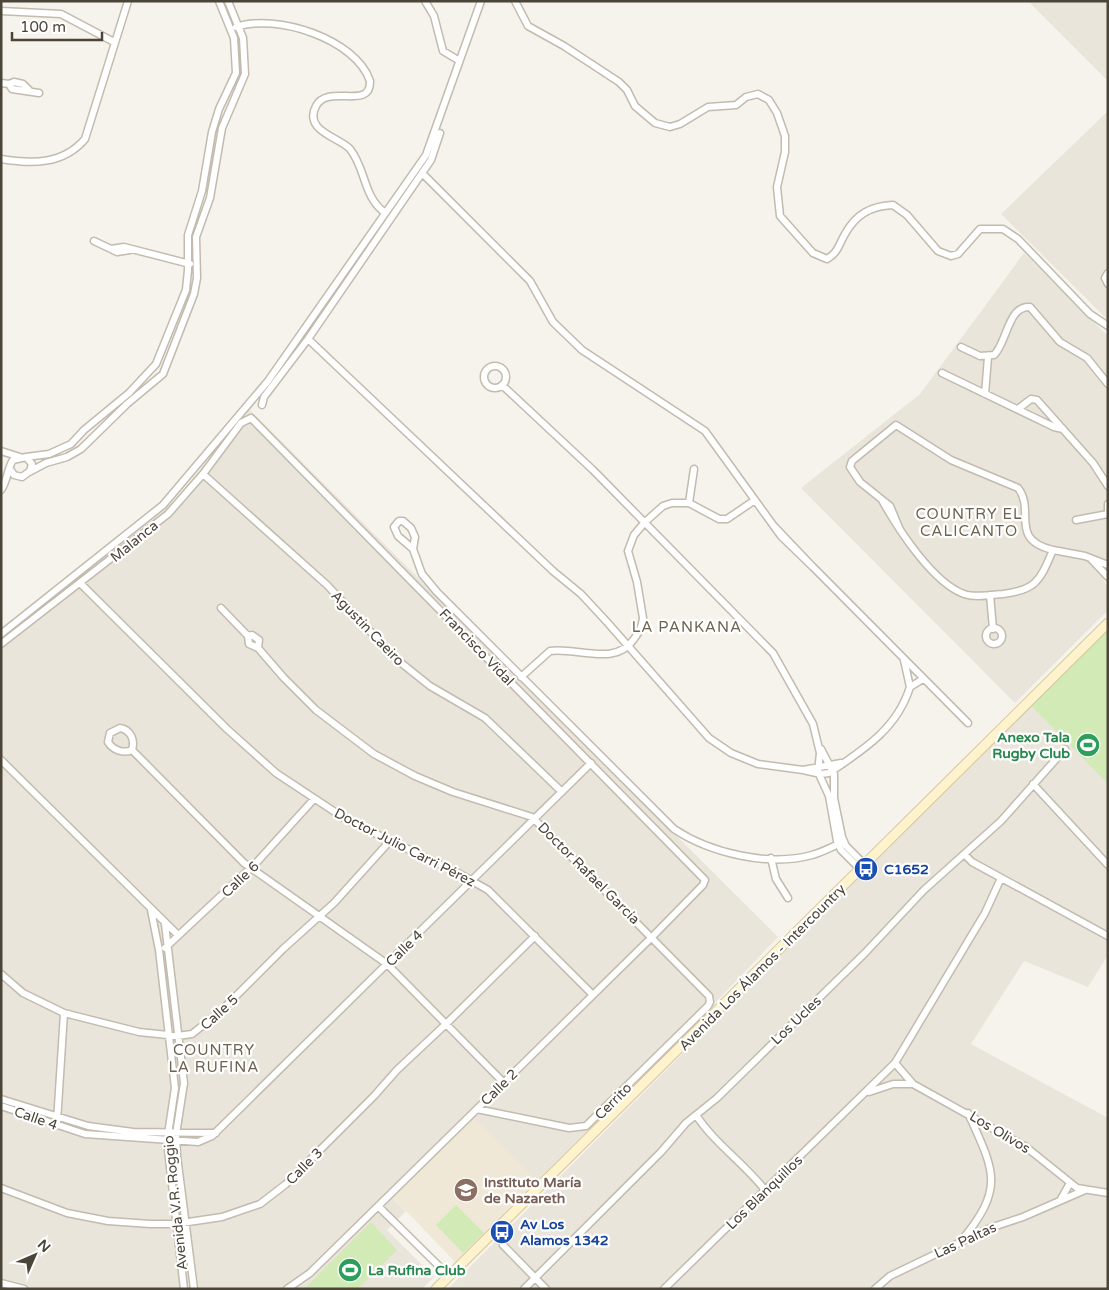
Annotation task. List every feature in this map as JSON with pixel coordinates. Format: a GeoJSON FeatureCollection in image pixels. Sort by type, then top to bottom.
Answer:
{"type":"FeatureCollection","features":[{"type":"Feature","properties":{"kind":"main road","name":"Avenida Los Álamos - Intercountry"},"geometry":{"type":"LineString","coordinates":[[436,1289],[1108,623]]}},
{"type":"Feature","properties":{"kind":"street"},"geometry":{"type":"LineString","coordinates":[[1,159],[31,162],[47,161],[64,155],[81,145],[91,128],[114,42],[128,1]]}},
{"type":"Feature","properties":{"kind":"street"},"geometry":{"type":"LineString","coordinates":[[2,488],[13,460],[50,454],[71,444],[84,430],[123,398],[152,370],[186,290],[188,235],[200,196],[209,148],[220,109],[236,73],[236,46],[219,1]]}},
{"type":"Feature","properties":{"kind":"street"},"geometry":{"type":"LineString","coordinates":[[2,488],[46,463],[67,457],[86,445],[127,404],[162,376],[194,294],[196,237],[210,198],[218,148],[225,120],[245,74],[245,47],[239,26],[228,1]]}},
{"type":"Feature","properties":{"kind":"street"},"geometry":{"type":"LineString","coordinates":[[425,1],[434,16],[443,51],[458,60]]}},
{"type":"Feature","properties":{"kind":"street"},"geometry":{"type":"LineString","coordinates":[[1,634],[172,496],[272,376],[323,305],[384,212],[426,155],[458,60],[481,1]]}},
{"type":"Feature","properties":{"kind":"street"},"geometry":{"type":"LineString","coordinates":[[514,1],[528,26],[564,46],[619,82],[627,90],[635,106],[655,124],[670,128],[708,107],[736,105],[746,97],[758,94],[769,100],[777,113],[784,136],[785,152],[777,187],[780,216],[814,253],[827,259],[834,255],[846,232],[860,216],[872,207],[893,205],[917,226],[938,252],[951,256],[958,254],[980,228],[1003,229],[1018,238],[1090,314],[1108,326]]}},
{"type":"Feature","properties":{"kind":"street"},"geometry":{"type":"LineString","coordinates":[[1,10],[60,14],[114,42]]}},
{"type":"Feature","properties":{"kind":"street"},"geometry":{"type":"LineString","coordinates":[[230,29],[249,24],[272,24],[308,32],[342,47],[364,68],[370,81],[367,94],[363,96],[337,95],[324,98],[316,106],[315,120],[321,131],[344,144],[350,150],[359,166],[368,193],[384,212]]}},
{"type":"Feature","properties":{"kind":"street"},"geometry":{"type":"LineString","coordinates":[[5,84],[12,89],[22,92],[29,90],[39,93]]}},
{"type":"Feature","properties":{"kind":"street"},"geometry":{"type":"LineString","coordinates":[[262,405],[264,397],[308,338],[433,157],[440,133]]}},
{"type":"Feature","properties":{"kind":"street"},"geometry":{"type":"LineString","coordinates":[[209,148],[218,148]]}},
{"type":"Feature","properties":{"kind":"street"},"geometry":{"type":"LineString","coordinates":[[422,173],[530,281],[551,320],[582,350],[704,431],[774,526],[968,724]]}},
{"type":"Feature","properties":{"kind":"street"},"geometry":{"type":"LineString","coordinates":[[94,241],[111,249],[117,247],[150,252],[188,264],[196,263]]}},
{"type":"Feature","properties":{"kind":"street"},"geometry":{"type":"LineString","coordinates":[[1108,273],[1105,278],[1108,284]]}},
{"type":"Feature","properties":{"kind":"street"},"geometry":{"type":"LineString","coordinates":[[961,348],[980,356],[988,357],[994,355],[1001,347],[1012,319],[1018,311],[1030,308],[1060,342],[1087,358],[1108,384]]}},
{"type":"Feature","properties":{"kind":"street"},"geometry":{"type":"LineString","coordinates":[[308,338],[581,594],[715,743],[732,753],[764,766],[825,774],[831,768],[865,750],[884,732],[896,717],[910,687],[923,679]]}},
{"type":"Feature","properties":{"kind":"street"},"geometry":{"type":"LineString","coordinates":[[160,352],[169,355]]}},
{"type":"Feature","properties":{"kind":"street"},"geometry":{"type":"LineString","coordinates":[[985,394],[988,357]]}},
{"type":"Feature","properties":{"kind":"street"},"geometry":{"type":"LineString","coordinates":[[942,373],[1063,429]]}},
{"type":"Feature","properties":{"kind":"street"},"geometry":{"type":"LineString","coordinates":[[502,385],[576,453],[769,649],[810,718],[819,746],[831,768],[841,843]]}},
{"type":"Feature","properties":{"kind":"street"},"geometry":{"type":"LineString","coordinates":[[1018,409],[1035,398],[1093,464],[1108,486]]}},
{"type":"Feature","properties":{"kind":"street","name":"Malanca"},"geometry":{"type":"LineString","coordinates":[[1,644],[168,514],[203,474],[241,423],[248,418]]}},
{"type":"Feature","properties":{"kind":"street","name":"Francisco Vidal"},"geometry":{"type":"LineString","coordinates":[[248,418],[254,420],[705,880]]}},
{"type":"Feature","properties":{"kind":"street"},"geometry":{"type":"LineString","coordinates":[[1053,550],[1042,576],[1032,586],[1022,591],[971,596],[953,588],[914,550],[881,499],[856,479],[850,464],[893,426],[898,424],[945,457],[1018,488],[1024,497],[1024,524],[1036,544],[1053,550],[1088,557],[1108,565]]}},
{"type":"Feature","properties":{"kind":"street"},"geometry":{"type":"LineString","coordinates":[[1,452],[24,457],[32,464],[29,472]]}},
{"type":"Feature","properties":{"kind":"street"},"geometry":{"type":"LineString","coordinates":[[1,452],[8,459],[14,475],[22,477]]}},
{"type":"Feature","properties":{"kind":"street"},"geometry":{"type":"LineString","coordinates":[[1093,464],[1108,475]]}},
{"type":"Feature","properties":{"kind":"street"},"geometry":{"type":"LineString","coordinates":[[688,503],[694,469]]}},
{"type":"Feature","properties":{"kind":"street","name":"Agustín Caeiro"},"geometry":{"type":"LineString","coordinates":[[203,474],[327,586],[390,653],[430,686],[485,718],[562,792]]}},
{"type":"Feature","properties":{"kind":"street"},"geometry":{"type":"LineString","coordinates":[[520,677],[550,651],[603,655],[628,647],[640,629],[643,618],[628,548],[634,535],[645,522],[665,505],[676,502],[688,503],[719,519],[727,519],[755,500]]}},
{"type":"Feature","properties":{"kind":"street"},"geometry":{"type":"LineString","coordinates":[[1108,504],[1108,510]]}},
{"type":"Feature","properties":{"kind":"street"},"geometry":{"type":"LineString","coordinates":[[1076,520],[1108,514]]}},
{"type":"Feature","properties":{"kind":"street"},"geometry":{"type":"LineString","coordinates":[[413,549],[419,567],[427,581],[520,677],[674,829],[723,851],[746,857],[809,856],[841,843]]}},
{"type":"Feature","properties":{"kind":"street"},"geometry":{"type":"LineString","coordinates":[[1088,557],[1108,577]]}},
{"type":"Feature","properties":{"kind":"street","name":"Doctor Julio Carri Pérez"},"geometry":{"type":"LineString","coordinates":[[80,583],[242,743],[276,773],[314,799],[389,842],[471,880],[493,895],[593,995]]}},
{"type":"Feature","properties":{"kind":"street"},"geometry":{"type":"LineString","coordinates":[[990,595],[993,629]]}},
{"type":"Feature","properties":{"kind":"street","name":"Doctor Rafael García"},"geometry":{"type":"LineString","coordinates":[[221,608],[248,636],[249,644],[258,648],[284,678],[316,710],[374,754],[415,776],[453,792],[529,815],[536,820],[708,993]]}},
{"type":"Feature","properties":{"kind":"street"},"geometry":{"type":"LineString","coordinates":[[904,659],[910,687]]}},
{"type":"Feature","properties":{"kind":"street"},"geometry":{"type":"LineString","coordinates":[[819,746],[818,774],[829,796],[841,843],[863,867]]}},
{"type":"Feature","properties":{"kind":"street","name":"Los Ucles"},"geometry":{"type":"LineString","coordinates":[[524,1289],[696,1115],[865,953],[918,896],[1001,821],[1065,749]]}},
{"type":"Feature","properties":{"kind":"street"},"geometry":{"type":"LineString","coordinates":[[132,750],[251,869],[387,964],[504,1083]]}},
{"type":"Feature","properties":{"kind":"street"},"geometry":{"type":"LineString","coordinates":[[1,760],[178,936]]}},
{"type":"Feature","properties":{"kind":"street","name":"Calle 4"},"geometry":{"type":"LineString","coordinates":[[1,1106],[57,1122],[124,1132],[203,1141],[217,1133],[387,964],[416,938],[471,880],[536,820],[591,763]]}},
{"type":"Feature","properties":{"kind":"street"},"geometry":{"type":"LineString","coordinates":[[803,770],[818,766],[831,768]]}},
{"type":"Feature","properties":{"kind":"street"},"geometry":{"type":"LineString","coordinates":[[1033,784],[1108,865]]}},
{"type":"Feature","properties":{"kind":"street","name":"Calle 6"},"geometry":{"type":"LineString","coordinates":[[159,950],[166,947],[251,869],[314,799]]}},
{"type":"Feature","properties":{"kind":"street","name":"Calle 5"},"geometry":{"type":"LineString","coordinates":[[1,974],[23,993],[64,1013],[128,1030],[169,1036],[192,1034],[202,1028],[319,916],[389,842]]}},
{"type":"Feature","properties":{"kind":"street"},"geometry":{"type":"LineString","coordinates":[[964,854],[972,862],[1108,936]]}},
{"type":"Feature","properties":{"kind":"street"},"geometry":{"type":"LineString","coordinates":[[771,858],[776,879],[788,898]]}},
{"type":"Feature","properties":{"kind":"street","name":"Los Blanquillos"},"geometry":{"type":"LineString","coordinates":[[664,1289],[895,1063],[985,913],[1001,878]]}},
{"type":"Feature","properties":{"kind":"street","name":"Calle 2"},"geometry":{"type":"LineString","coordinates":[[287,1289],[303,1280],[652,937],[703,886],[705,880]]}},
{"type":"Feature","properties":{"kind":"street","name":"Avenida V.R. Roggio"},"geometry":{"type":"LineString","coordinates":[[150,910],[159,950],[175,1088],[167,1137],[175,1224],[184,1289]]}},
{"type":"Feature","properties":{"kind":"street","name":"Avenida V.R. Roggio"},"geometry":{"type":"LineString","coordinates":[[165,924],[166,947],[184,1083],[176,1137],[194,1289]]}},
{"type":"Feature","properties":{"kind":"street","name":"Calle 3"},"geometry":{"type":"LineString","coordinates":[[1,1188],[52,1209],[77,1216],[124,1222],[175,1224],[240,1212],[260,1204],[276,1194],[374,1096],[397,1070],[535,936]]}},
{"type":"Feature","properties":{"kind":"street","name":"Cerrito"},"geometry":{"type":"LineString","coordinates":[[477,1109],[570,1128],[586,1126],[708,1006],[711,999],[708,993]]}},
{"type":"Feature","properties":{"kind":"street"},"geometry":{"type":"LineString","coordinates":[[57,1122],[64,1013]]}},
{"type":"Feature","properties":{"kind":"street","name":"Los Olivos"},"geometry":{"type":"LineString","coordinates":[[895,1063],[913,1084],[968,1113],[1036,1153],[1077,1188],[1108,1193]]}},
{"type":"Feature","properties":{"kind":"street","name":"Los Blanquillos"},"geometry":{"type":"LineString","coordinates":[[863,1094],[893,1084],[913,1084]]}},
{"type":"Feature","properties":{"kind":"street","name":"Calle 4"},"geometry":{"type":"LineString","coordinates":[[1,1099],[57,1122]]}},
{"type":"Feature","properties":{"kind":"street"},"geometry":{"type":"LineString","coordinates":[[958,1244],[982,1214],[990,1191],[991,1170],[988,1158],[968,1113]]}},
{"type":"Feature","properties":{"kind":"street"},"geometry":{"type":"LineString","coordinates":[[696,1115],[712,1137],[746,1167],[766,1190]]}},
{"type":"Feature","properties":{"kind":"street"},"geometry":{"type":"LineString","coordinates":[[1060,1200],[1070,1182]]}},
{"type":"Feature","properties":{"kind":"street","name":"Las Paltas"},"geometry":{"type":"LineString","coordinates":[[875,1289],[890,1276],[990,1228],[1023,1217],[1085,1190]]}},
{"type":"Feature","properties":{"kind":"street"},"geometry":{"type":"LineString","coordinates":[[378,1206],[449,1276]]}},
{"type":"Feature","properties":{"kind":"street"},"geometry":{"type":"LineString","coordinates":[[504,1245],[546,1289]]}},
{"type":"Feature","properties":{"kind":"street"},"geometry":{"type":"LineString","coordinates":[[1,1282],[24,1289]]}},
{"type":"Feature","properties":{"kind":"shaded area"},"geometry":{"type":"Polygon","coordinates":[[[1028,1],[1108,1],[1108,81],[1028,1]]]}},
{"type":"Feature","properties":{"kind":"shaded area"},"geometry":{"type":"Polygon","coordinates":[[[1108,111],[1108,320],[1001,214],[1108,111]]]}},
{"type":"Feature","properties":{"kind":"shaded area"},"geometry":{"type":"Polygon","coordinates":[[[1024,253],[1108,336],[1108,576],[1103,578],[1108,589],[1108,610],[1015,703],[801,488],[920,394],[1024,253]]]}},
{"type":"Feature","properties":{"kind":"shaded area"},"geometry":{"type":"Polygon","coordinates":[[[250,410],[778,937],[541,1185],[391,1196],[406,1211],[387,1230],[434,1277],[422,1289],[1,1289],[1,639],[173,502],[250,410]]]}},
{"type":"Feature","properties":{"kind":"shaded area"},"geometry":{"type":"Polygon","coordinates":[[[1030,705],[1108,784],[1108,955],[1088,987],[1024,961],[971,1044],[1108,1118],[1108,1289],[448,1289],[1030,705]]]}},
{"type":"Feature","properties":{"kind":"shaded area","name":"Instituto María de Nazareth"},"geometry":{"type":"Polygon","coordinates":[[[472,1116],[541,1185],[457,1264],[391,1195],[472,1116]]]}},
{"type":"Feature","properties":{"kind":"green space","name":"Anexo Tala Rugby Club"},"geometry":{"type":"Polygon","coordinates":[[[1108,626],[1108,784],[1030,705],[1108,626]]]}},
{"type":"Feature","properties":{"kind":"green space"},"geometry":{"type":"Polygon","coordinates":[[[456,1205],[484,1233],[463,1253],[436,1225],[456,1205]]]}},
{"type":"Feature","properties":{"kind":"green space","name":"La Rufina Club"},"geometry":{"type":"Polygon","coordinates":[[[371,1222],[397,1250],[358,1289],[304,1289],[371,1222]]]}},
{"type":"Feature","properties":{"kind":"place","name":"Anexo Tala Rugby Club"},"geometry":{"type":"Point","coordinates":[1088,745]}},
{"type":"Feature","properties":{"kind":"place","name":"C1652"},"geometry":{"type":"Point","coordinates":[866,869]}},
{"type":"Feature","properties":{"kind":"place","name":"Instituto María de Nazareth"},"geometry":{"type":"Point","coordinates":[466,1190]}},
{"type":"Feature","properties":{"kind":"place","name":"Av Los Alamos 1342"},"geometry":{"type":"Point","coordinates":[502,1232]}},
{"type":"Feature","properties":{"kind":"place","name":"La Rufina Club"},"geometry":{"type":"Point","coordinates":[350,1270]}},
{"type":"Feature","properties":{"kind":"district","name":"COUNTRY EL CALICANTO"},"geometry":{"type":"Point","coordinates":[969,522]}},
{"type":"Feature","properties":{"kind":"district","name":"LA PANKANA"},"geometry":{"type":"Point","coordinates":[687,627]}},
{"type":"Feature","properties":{"kind":"district","name":"COUNTRY LA RUFINA"},"geometry":{"type":"Point","coordinates":[214,1058]}}]}
